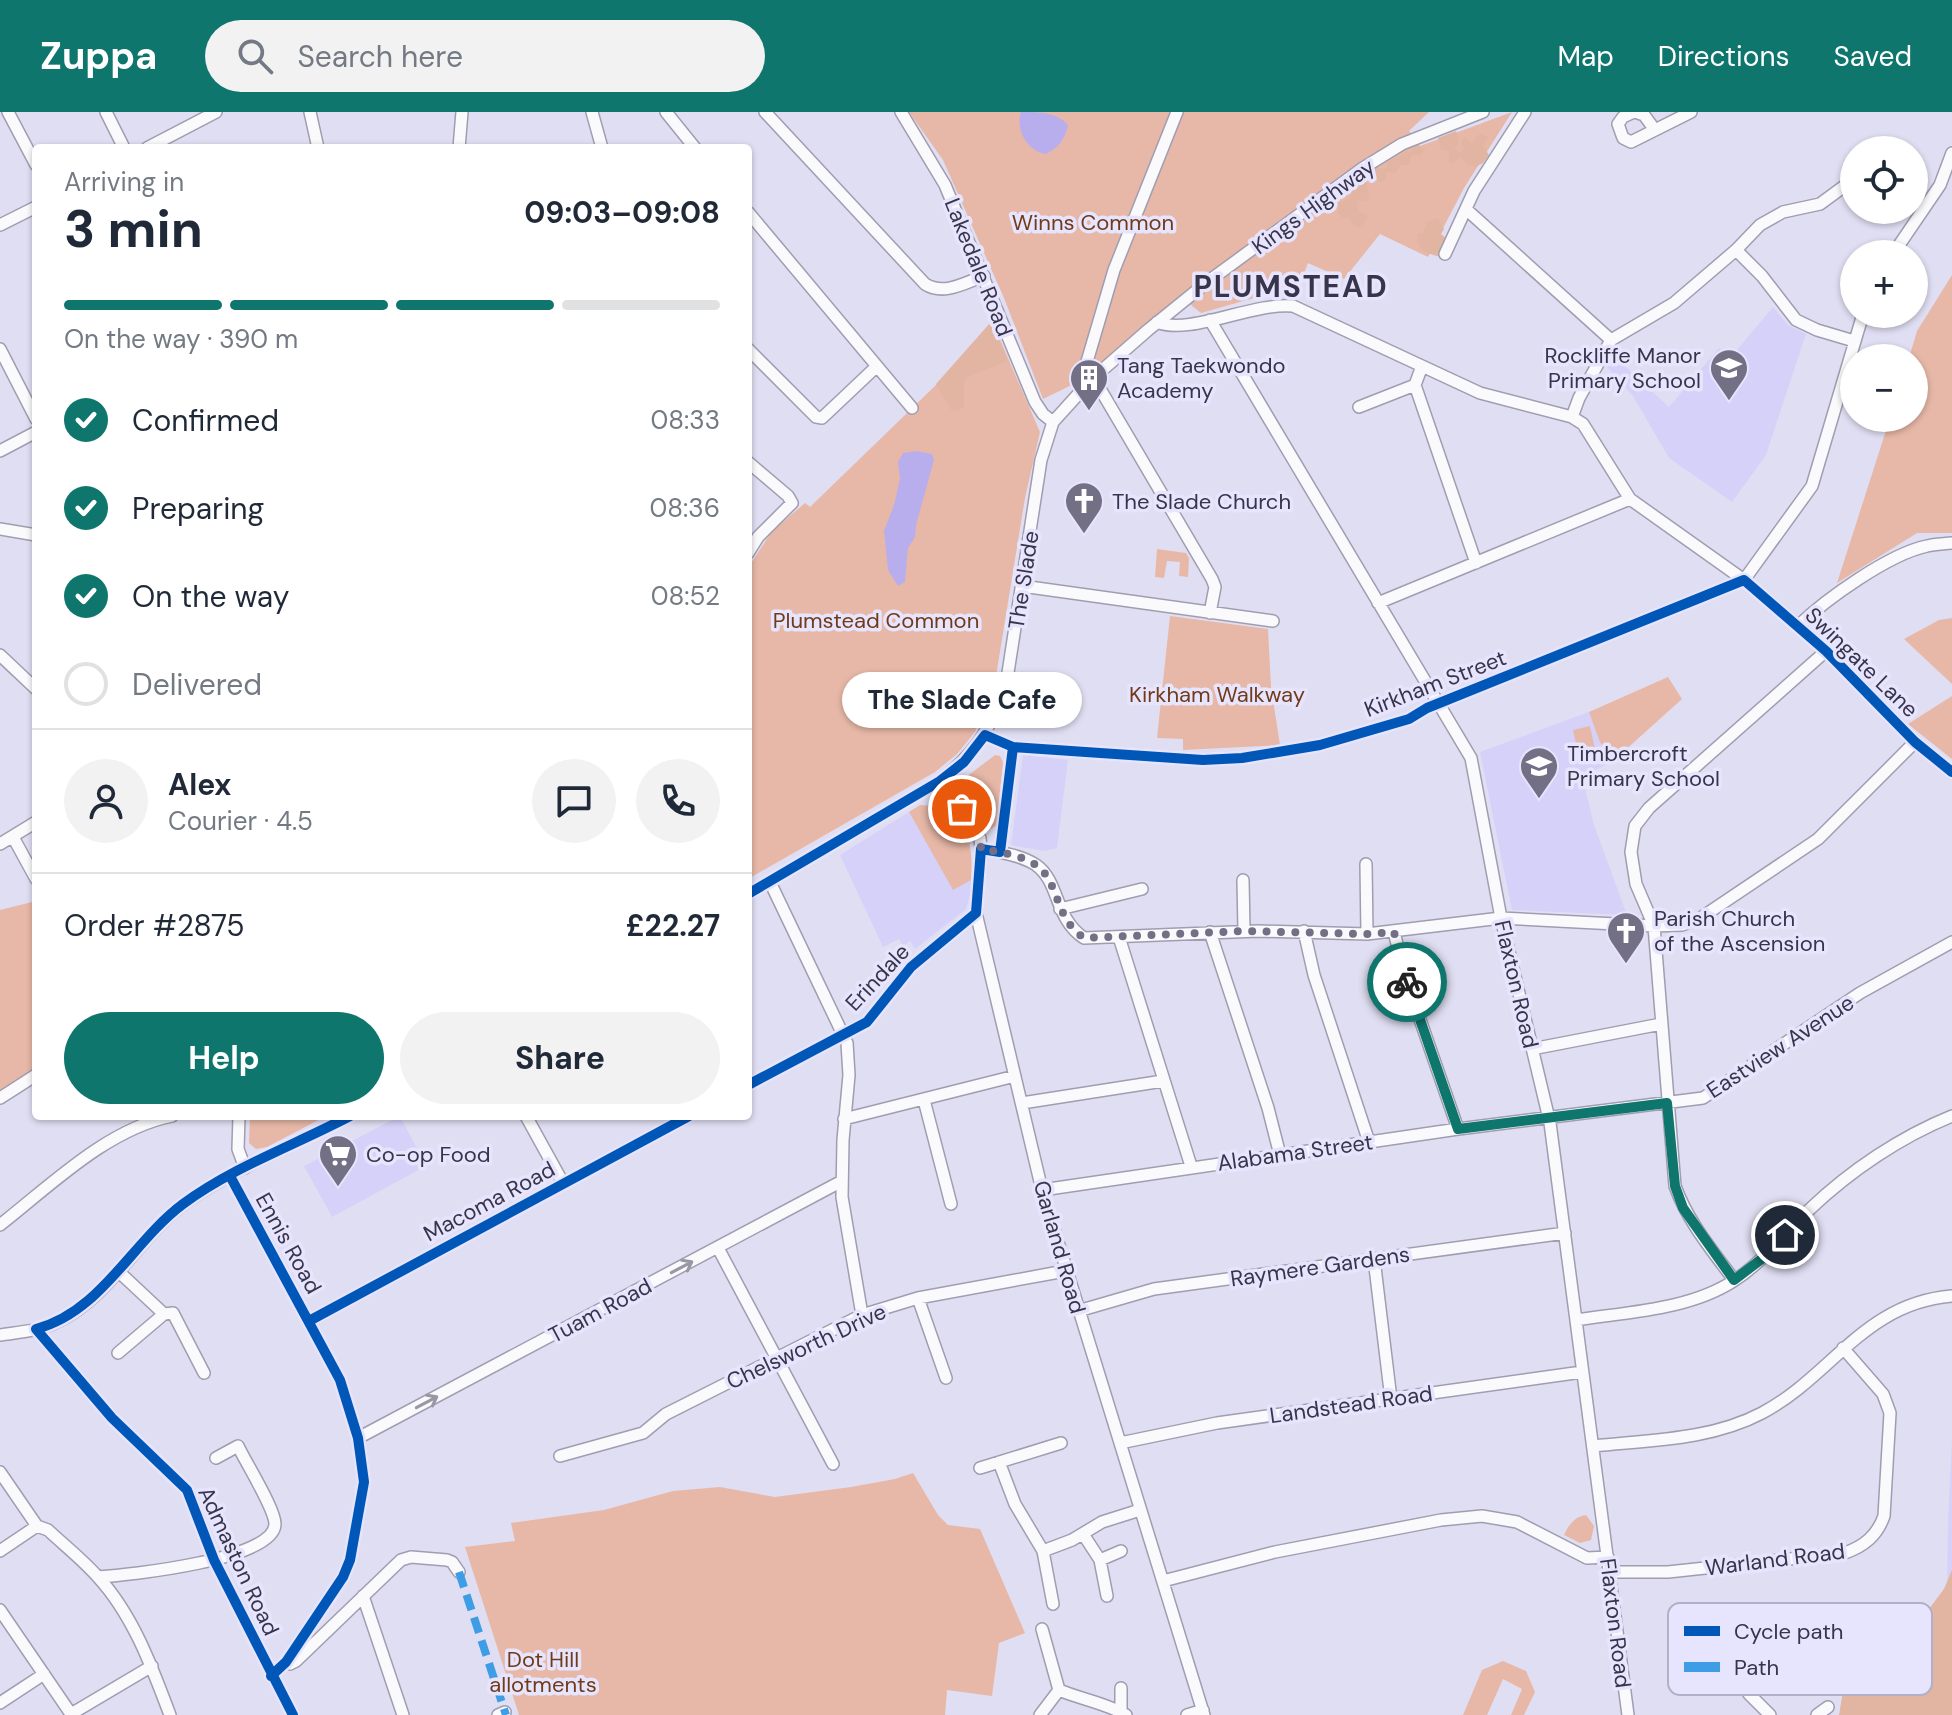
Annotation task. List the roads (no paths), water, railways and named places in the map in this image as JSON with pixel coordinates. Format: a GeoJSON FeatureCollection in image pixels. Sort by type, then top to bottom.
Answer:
{"type":"FeatureCollection","features":[{"type":"Feature","properties":{"kind":"street"},"geometry":{"type":"LineString","coordinates":[[8,112],[32,157]]}},
{"type":"Feature","properties":{"kind":"street"},"geometry":{"type":"LineString","coordinates":[[106,112],[122,144]]}},
{"type":"Feature","properties":{"kind":"street"},"geometry":{"type":"LineString","coordinates":[[302,112],[314,135]]}},
{"type":"Feature","properties":{"kind":"street"},"geometry":{"type":"LineString","coordinates":[[310,112],[317,144]]}},
{"type":"Feature","properties":{"kind":"street"},"geometry":{"type":"LineString","coordinates":[[459,144],[462,112]]}},
{"type":"Feature","properties":{"kind":"street"},"geometry":{"type":"LineString","coordinates":[[592,112],[601,144]]}},
{"type":"Feature","properties":{"kind":"street"},"geometry":{"type":"LineString","coordinates":[[666,112],[692,144]]}},
{"type":"Feature","properties":{"kind":"street"},"geometry":{"type":"LineString","coordinates":[[784,112],[769,116],[925,284],[947,290],[984,276]]}},
{"type":"Feature","properties":{"kind":"street","name":"Lakedale Road"},"geometry":{"type":"LineString","coordinates":[[901,112],[945,185],[1035,402],[1053,422]]}},
{"type":"Feature","properties":{"kind":"street"},"geometry":{"type":"LineString","coordinates":[[1177,112],[1114,270],[1086,365],[1212,579],[1215,587],[1210,613]]}},
{"type":"Feature","properties":{"kind":"street","name":"Kings Highway"},"geometry":{"type":"LineString","coordinates":[[1053,422],[1092,379],[1157,322],[1381,156],[1402,144],[1483,112]]}},
{"type":"Feature","properties":{"kind":"street"},"geometry":{"type":"LineString","coordinates":[[1445,254],[1467,210],[1468,201],[1525,112]]}},
{"type":"Feature","properties":{"kind":"street"},"geometry":{"type":"LineString","coordinates":[[1655,130],[1644,115],[1635,112],[1623,117],[1618,124],[1623,138],[1631,142],[1655,130],[1691,112]]}},
{"type":"Feature","properties":{"kind":"street"},"geometry":{"type":"LineString","coordinates":[[154,144],[208,114]]}},
{"type":"Feature","properties":{"kind":"street"},"geometry":{"type":"LineString","coordinates":[[1903,240],[1940,185],[1952,153]]}},
{"type":"Feature","properties":{"kind":"street"},"geometry":{"type":"LineString","coordinates":[[1157,322],[1172,328],[1268,306],[1293,306],[1480,393],[1572,417],[1611,340],[1674,303],[1760,225],[1783,212],[1820,204],[1840,189]]}},
{"type":"Feature","properties":{"kind":"street"},"geometry":{"type":"LineString","coordinates":[[0,225],[32,209]]}},
{"type":"Feature","properties":{"kind":"street"},"geometry":{"type":"LineString","coordinates":[[1467,210],[1611,340]]}},
{"type":"Feature","properties":{"kind":"street"},"geometry":{"type":"LineString","coordinates":[[752,217],[912,408]]}},
{"type":"Feature","properties":{"kind":"street"},"geometry":{"type":"LineString","coordinates":[[1736,250],[1762,276],[1796,320],[1854,341]]}},
{"type":"Feature","properties":{"kind":"street","name":"Flaxton Road"},"geometry":{"type":"LineString","coordinates":[[1210,320],[1471,758],[1501,918],[1548,1118],[1628,1715]]}},
{"type":"Feature","properties":{"kind":"street"},"geometry":{"type":"LineString","coordinates":[[1744,580],[1812,486],[1858,328]]}},
{"type":"Feature","properties":{"kind":"street"},"geometry":{"type":"LineString","coordinates":[[0,349],[32,411]]}},
{"type":"Feature","properties":{"kind":"street"},"geometry":{"type":"LineString","coordinates":[[752,353],[816,417],[822,418],[876,367]]}},
{"type":"Feature","properties":{"kind":"street"},"geometry":{"type":"LineString","coordinates":[[1422,366],[1415,385],[1476,563]]}},
{"type":"Feature","properties":{"kind":"street"},"geometry":{"type":"LineString","coordinates":[[1359,407],[1415,385]]}},
{"type":"Feature","properties":{"kind":"street","name":"Swingate Lane"},"geometry":{"type":"LineString","coordinates":[[1572,417],[1583,424],[1630,499],[1744,580],[1826,651],[1915,742],[1952,772]]}},
{"type":"Feature","properties":{"kind":"street","name":"The Slade"},"geometry":{"type":"LineString","coordinates":[[752,892],[940,781],[964,762],[985,735],[998,710],[1007,679],[1041,460],[1053,422]]}},
{"type":"Feature","properties":{"kind":"street"},"geometry":{"type":"LineString","coordinates":[[0,451],[32,434]]}},
{"type":"Feature","properties":{"kind":"street"},"geometry":{"type":"LineString","coordinates":[[752,465],[792,503],[752,547]]}},
{"type":"Feature","properties":{"kind":"street"},"geometry":{"type":"LineString","coordinates":[[1378,603],[1630,499]]}},
{"type":"Feature","properties":{"kind":"street"},"geometry":{"type":"LineString","coordinates":[[0,529],[32,534]]}},
{"type":"Feature","properties":{"kind":"street"},"geometry":{"type":"LineString","coordinates":[[1798,626],[1889,560],[1925,546],[1952,543]]}},
{"type":"Feature","properties":{"kind":"street","name":"Kirkham Street"},"geometry":{"type":"LineString","coordinates":[[985,735],[1013,747],[1203,760],[1242,758],[1320,745],[1409,719],[1744,580]]}},
{"type":"Feature","properties":{"kind":"street"},"geometry":{"type":"LineString","coordinates":[[1022,586],[1273,621]]}},
{"type":"Feature","properties":{"kind":"street"},"geometry":{"type":"LineString","coordinates":[[1734,1280],[1696,1229],[1679,1197],[1671,1162],[1654,926],[1636,884],[1632,838],[1641,817],[1826,651]]}},
{"type":"Feature","properties":{"kind":"street"},"geometry":{"type":"LineString","coordinates":[[0,655],[32,685]]}},
{"type":"Feature","properties":{"kind":"street"},"geometry":{"type":"LineString","coordinates":[[981,849],[1023,859],[1043,871],[1066,922],[1084,938],[1244,931],[1367,934],[1501,918],[1682,925],[1699,919],[1818,839],[1915,742]]}},
{"type":"Feature","properties":{"kind":"street"},"geometry":{"type":"LineString","coordinates":[[1000,852],[1013,747]]}},
{"type":"Feature","properties":{"kind":"street","name":"Garland Road"},"geometry":{"type":"LineString","coordinates":[[940,781],[974,826],[981,849],[976,913],[1042,1190],[1203,1712]]}},
{"type":"Feature","properties":{"kind":"street"},"geometry":{"type":"LineString","coordinates":[[0,844],[32,825]]}},
{"type":"Feature","properties":{"kind":"street"},"geometry":{"type":"LineString","coordinates":[[13,837],[32,872]]}},
{"type":"Feature","properties":{"kind":"street"},"geometry":{"type":"LineString","coordinates":[[1366,864],[1367,934]]}},
{"type":"Feature","properties":{"kind":"street"},"geometry":{"type":"LineString","coordinates":[[1243,880],[1244,931]]}},
{"type":"Feature","properties":{"kind":"street"},"geometry":{"type":"LineString","coordinates":[[752,1083],[843,1034],[770,882]]}},
{"type":"Feature","properties":{"kind":"street"},"geometry":{"type":"LineString","coordinates":[[1060,909],[1142,889]]}},
{"type":"Feature","properties":{"kind":"street","name":"Erindale"},"geometry":{"type":"LineString","coordinates":[[862,1315],[842,1197],[849,1055],[843,1034],[867,1022],[911,967],[976,913]]}},
{"type":"Feature","properties":{"kind":"street"},"geometry":{"type":"LineString","coordinates":[[1304,931],[1314,975],[1369,1142]]}},
{"type":"Feature","properties":{"kind":"street"},"geometry":{"type":"LineString","coordinates":[[1210,932],[1268,1108],[1280,1155]]}},
{"type":"Feature","properties":{"kind":"street"},"geometry":{"type":"LineString","coordinates":[[1394,932],[1406,979],[1458,1129]]}},
{"type":"Feature","properties":{"kind":"street"},"geometry":{"type":"LineString","coordinates":[[1119,937],[1191,1166]]}},
{"type":"Feature","properties":{"kind":"street","name":"Eastview Avenue"},"geometry":{"type":"LineString","coordinates":[[1548,1118],[1703,1098],[1860,993],[1952,942]]}},
{"type":"Feature","properties":{"kind":"street"},"geometry":{"type":"LineString","coordinates":[[1532,1049],[1661,1024]]}},
{"type":"Feature","properties":{"kind":"street"},"geometry":{"type":"LineString","coordinates":[[844,1119],[1015,1076]]}},
{"type":"Feature","properties":{"kind":"street"},"geometry":{"type":"LineString","coordinates":[[0,1098],[32,1078]]}},
{"type":"Feature","properties":{"kind":"street"},"geometry":{"type":"LineString","coordinates":[[1022,1103],[1163,1081]]}},
{"type":"Feature","properties":{"kind":"street"},"geometry":{"type":"LineString","coordinates":[[924,1100],[951,1204]]}},
{"type":"Feature","properties":{"kind":"street"},"geometry":{"type":"LineString","coordinates":[[1576,1320],[1690,1300],[1734,1280],[1763,1258],[1811,1208],[1852,1174],[1900,1141],[1952,1116]]}},
{"type":"Feature","properties":{"kind":"street","name":"Alabama Street"},"geometry":{"type":"LineString","coordinates":[[1042,1190],[1191,1166],[1548,1118]]}},
{"type":"Feature","properties":{"kind":"street"},"geometry":{"type":"LineString","coordinates":[[0,1225],[105,1143],[138,1126],[158,1120]]}},
{"type":"Feature","properties":{"kind":"street"},"geometry":{"type":"LineString","coordinates":[[239,1120],[238,1149],[245,1168]]}},
{"type":"Feature","properties":{"kind":"street"},"geometry":{"type":"LineString","coordinates":[[0,1335],[36,1329],[73,1313],[118,1271],[171,1214],[230,1176],[342,1120]]}},
{"type":"Feature","properties":{"kind":"street"},"geometry":{"type":"LineString","coordinates":[[528,1120],[563,1183]]}},
{"type":"Feature","properties":{"kind":"street","name":"Macoma Road"},"geometry":{"type":"LineString","coordinates":[[309,1321],[681,1120]]}},
{"type":"Feature","properties":{"kind":"street","name":"Ennis Road"},"geometry":{"type":"LineString","coordinates":[[230,1176],[340,1380],[358,1438],[364,1482],[350,1560],[343,1577],[286,1662],[271,1676]]}},
{"type":"Feature","properties":{"kind":"street","name":"Tuam Road"},"geometry":{"type":"LineString","coordinates":[[358,1438],[842,1181]]}},
{"type":"Feature","properties":{"kind":"street","name":"Raymere Gardens"},"geometry":{"type":"LineString","coordinates":[[1078,1311],[1154,1289],[1565,1233]]}},
{"type":"Feature","properties":{"kind":"street"},"geometry":{"type":"LineString","coordinates":[[718,1248],[833,1464]]}},
{"type":"Feature","properties":{"kind":"street"},"geometry":{"type":"LineString","coordinates":[[1374,1259],[1391,1399]]}},
{"type":"Feature","properties":{"kind":"street"},"geometry":{"type":"LineString","coordinates":[[118,1271],[164,1314]]}},
{"type":"Feature","properties":{"kind":"street","name":"Chelsworth Drive"},"geometry":{"type":"LineString","coordinates":[[560,1456],[643,1433],[666,1414],[862,1315],[918,1298],[1065,1271]]}},
{"type":"Feature","properties":{"kind":"street"},"geometry":{"type":"LineString","coordinates":[[1594,1446],[1703,1434],[1733,1427],[1781,1402],[1865,1329],[1891,1313],[1914,1303],[1952,1296]]}},
{"type":"Feature","properties":{"kind":"street"},"geometry":{"type":"LineString","coordinates":[[918,1298],[946,1378]]}},
{"type":"Feature","properties":{"kind":"street"},"geometry":{"type":"LineString","coordinates":[[118,1353],[164,1314],[173,1313],[204,1373]]}},
{"type":"Feature","properties":{"kind":"street","name":"Admaston Road"},"geometry":{"type":"LineString","coordinates":[[36,1329],[112,1418],[187,1490],[214,1560],[293,1715]]}},
{"type":"Feature","properties":{"kind":"street","name":"Warland Road"},"geometry":{"type":"LineString","coordinates":[[1610,1572],[1668,1572],[1845,1553],[1866,1543],[1884,1516],[1890,1413],[1883,1394],[1843,1348]]}},
{"type":"Feature","properties":{"kind":"street","name":"Landstead Road"},"geometry":{"type":"LineString","coordinates":[[1120,1443],[1197,1426],[1582,1372]]}},
{"type":"Feature","properties":{"kind":"street"},"geometry":{"type":"LineString","coordinates":[[980,1468],[1061,1443]]}},
{"type":"Feature","properties":{"kind":"street"},"geometry":{"type":"LineString","coordinates":[[98,1577],[214,1560],[262,1543],[271,1536],[275,1521],[238,1446],[216,1458]]}},
{"type":"Feature","properties":{"kind":"street"},"geometry":{"type":"LineString","coordinates":[[999,1462],[1015,1504],[1043,1551],[1053,1604]]}},
{"type":"Feature","properties":{"kind":"street"},"geometry":{"type":"LineString","coordinates":[[0,1472],[37,1526],[48,1530],[98,1577],[121,1608],[152,1666],[170,1715]]}},
{"type":"Feature","properties":{"kind":"street"},"geometry":{"type":"LineString","coordinates":[[1043,1551],[1102,1522],[1140,1510]]}},
{"type":"Feature","properties":{"kind":"street"},"geometry":{"type":"LineString","coordinates":[[1163,1581],[1275,1552],[1441,1520],[1482,1516],[1517,1522],[1587,1558],[1608,1557]]}},
{"type":"Feature","properties":{"kind":"street"},"geometry":{"type":"LineString","coordinates":[[0,1551],[37,1526]]}},
{"type":"Feature","properties":{"kind":"street"},"geometry":{"type":"LineString","coordinates":[[1083,1534],[1100,1560],[1107,1596]]}},
{"type":"Feature","properties":{"kind":"street"},"geometry":{"type":"LineString","coordinates":[[1100,1560],[1121,1551]]}},
{"type":"Feature","properties":{"kind":"street"},"geometry":{"type":"LineString","coordinates":[[286,1662],[296,1661],[401,1560],[411,1557],[456,1567]]}},
{"type":"Feature","properties":{"kind":"street"},"geometry":{"type":"LineString","coordinates":[[363,1596],[403,1715]]}},
{"type":"Feature","properties":{"kind":"street"},"geometry":{"type":"LineString","coordinates":[[0,1610],[71,1714],[152,1666]]}},
{"type":"Feature","properties":{"kind":"street"},"geometry":{"type":"LineString","coordinates":[[1042,1629],[1059,1690]]}},
{"type":"Feature","properties":{"kind":"street"},"geometry":{"type":"LineString","coordinates":[[0,1703],[44,1674]]}},
{"type":"Feature","properties":{"kind":"street"},"geometry":{"type":"LineString","coordinates":[[1059,1690],[1124,1714],[1121,1688]]}},
{"type":"Feature","properties":{"kind":"street"},"geometry":{"type":"LineString","coordinates":[[1040,1715],[1059,1690]]}},
{"type":"Feature","properties":{"kind":"street"},"geometry":{"type":"LineString","coordinates":[[1750,1695],[1770,1715]]}},
{"type":"Feature","properties":{"kind":"street"},"geometry":{"type":"LineString","coordinates":[[1187,1715],[1203,1712]]}},
{"type":"Feature","properties":{"kind":"place","name":"Rockliffe Manor Primary School"},"geometry":{"type":"Point","coordinates":[1729,402]}},
{"type":"Feature","properties":{"kind":"place","name":"Tang Taekwondo Academy"},"geometry":{"type":"Point","coordinates":[1089,412]}},
{"type":"Feature","properties":{"kind":"place","name":"The Slade Church"},"geometry":{"type":"Point","coordinates":[1084,535]}},
{"type":"Feature","properties":{"kind":"place","name":"Timbercroft Primary School"},"geometry":{"type":"Point","coordinates":[1539,800]}},
{"type":"Feature","properties":{"kind":"place","name":"The Slade Cafe"},"geometry":{"type":"Point","coordinates":[962,809]}},
{"type":"Feature","properties":{"kind":"place","name":"Parish Church of the Ascension"},"geometry":{"type":"Point","coordinates":[1626,965]}},
{"type":"Feature","properties":{"kind":"place","name":"Co-op Food"},"geometry":{"type":"Point","coordinates":[338,1188]}},
{"type":"Feature","properties":{"kind":"district","name":"PLUMSTEAD"},"geometry":{"type":"Point","coordinates":[1291,287]}},
{"type":"Feature","properties":{"kind":"park label","name":"Winns Common"},"geometry":{"type":"Point","coordinates":[1093,222]}},
{"type":"Feature","properties":{"kind":"park label","name":"Plumstead Common"},"geometry":{"type":"Point","coordinates":[876,620]}},
{"type":"Feature","properties":{"kind":"park label","name":"Kirkham Walkway"},"geometry":{"type":"Point","coordinates":[1217,694]}},
{"type":"Feature","properties":{"kind":"park label","name":"Dot Hill allotments"},"geometry":{"type":"Point","coordinates":[543,1672]}}]}
